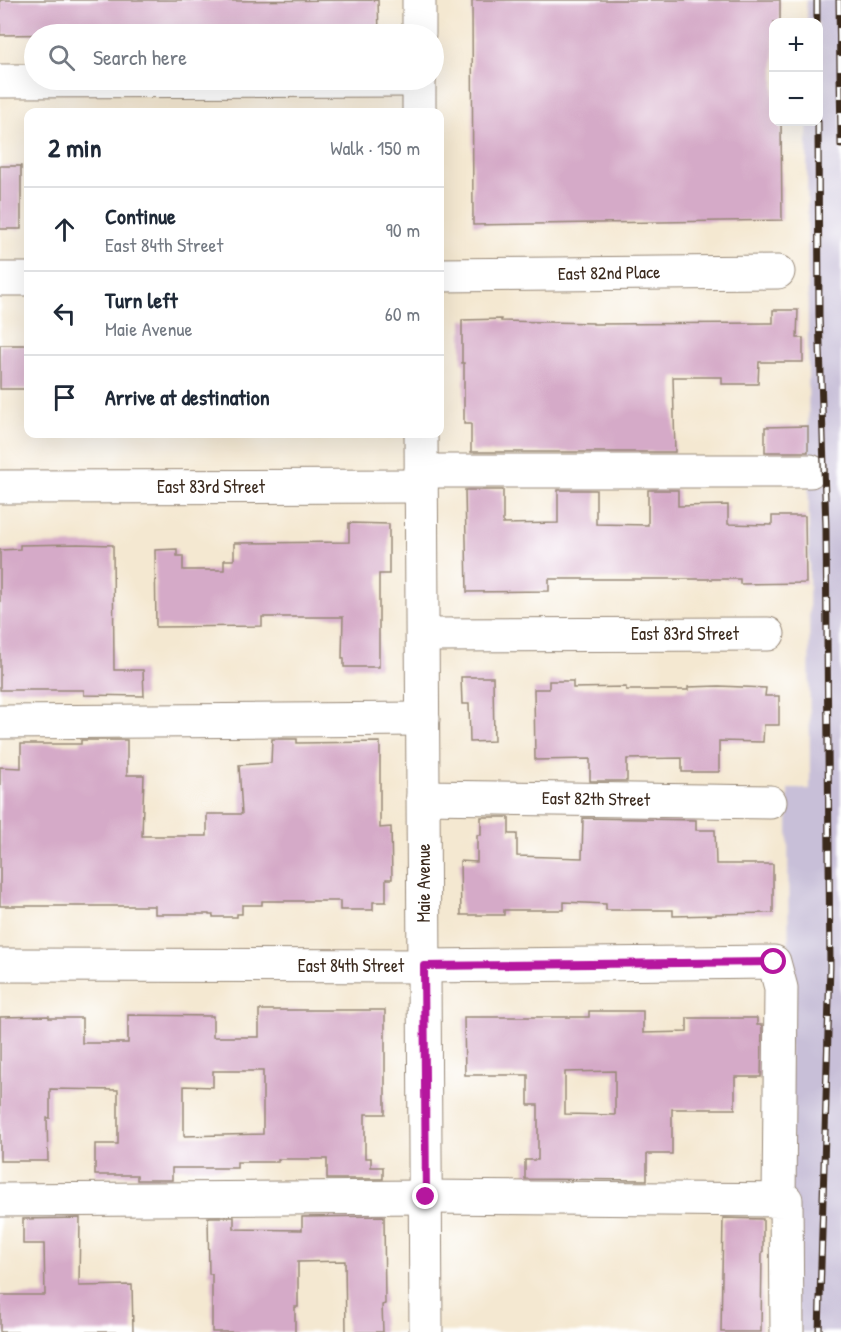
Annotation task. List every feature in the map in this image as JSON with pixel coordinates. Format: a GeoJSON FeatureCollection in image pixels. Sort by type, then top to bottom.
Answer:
{"type":"FeatureCollection","features":[{"type":"Feature","properties":{"kind":"street"},"geometry":{"type":"LineString","coordinates":[[419,0],[419,24]]}},
{"type":"Feature","properties":{"kind":"street"},"geometry":{"type":"LineString","coordinates":[[0,81],[24,81]]}},
{"type":"Feature","properties":{"kind":"street"},"geometry":{"type":"LineString","coordinates":[[419,90],[419,108]]}},
{"type":"Feature","properties":{"kind":"street","name":"East 82nd Place"},"geometry":{"type":"LineString","coordinates":[[444,275],[778,272]]}},
{"type":"Feature","properties":{"kind":"street"},"geometry":{"type":"LineString","coordinates":[[0,279],[24,279]]}},
{"type":"Feature","properties":{"kind":"street","name":"Maie Avenue"},"geometry":{"type":"LineString","coordinates":[[421,438],[426,1332]]}},
{"type":"Feature","properties":{"kind":"street","name":"East 83rd Street"},"geometry":{"type":"LineString","coordinates":[[0,487],[810,471]]}},
{"type":"Feature","properties":{"kind":"street","name":"East 83rd Street"},"geometry":{"type":"LineString","coordinates":[[423,635],[768,634]]}},
{"type":"Feature","properties":{"kind":"street"},"geometry":{"type":"LineString","coordinates":[[0,722],[423,718]]}},
{"type":"Feature","properties":{"kind":"street","name":"East 82th Street"},"geometry":{"type":"LineString","coordinates":[[423,797],[770,802]]}},
{"type":"Feature","properties":{"kind":"street","name":"East 84th Street"},"geometry":{"type":"LineString","coordinates":[[0,965],[424,966],[774,962],[781,988],[778,1200]]}},
{"type":"Feature","properties":{"kind":"street"},"geometry":{"type":"LineString","coordinates":[[0,1200],[426,1197],[786,1200],[787,1332]]}},
{"type":"Feature","properties":{"kind":"shaded area"},"geometry":{"type":"Polygon","coordinates":[[[806,0],[841,0],[841,1332],[790,1332],[788,789],[810,789],[807,126],[823,126],[823,18],[807,18],[806,0]]]}},
{"type":"Feature","properties":{"kind":"building"},"geometry":{"type":"Polygon","coordinates":[[[0,0],[378,0],[379,24],[24,24],[24,35],[0,35],[0,0]]]}},
{"type":"Feature","properties":{"kind":"building"},"geometry":{"type":"Polygon","coordinates":[[[472,0],[780,0],[780,18],[769,18],[769,126],[781,126],[782,220],[473,225],[472,0]]]}},
{"type":"Feature","properties":{"kind":"building"},"geometry":{"type":"Polygon","coordinates":[[[0,166],[21,166],[21,229],[0,229],[0,166]]]}},
{"type":"Feature","properties":{"kind":"building"},"geometry":{"type":"Polygon","coordinates":[[[773,310],[798,310],[797,338],[803,338],[803,362],[759,362],[758,384],[722,384],[722,377],[673,377],[675,452],[471,452],[471,424],[464,424],[462,320],[501,319],[501,321],[593,324],[773,323],[773,310]]]}},
{"type":"Feature","properties":{"kind":"building"},"geometry":{"type":"Polygon","coordinates":[[[0,345],[24,345],[24,389],[0,389],[0,345]]]}},
{"type":"Feature","properties":{"kind":"building"},"geometry":{"type":"Polygon","coordinates":[[[808,426],[808,452],[765,452],[765,427],[808,426]]]}},
{"type":"Feature","properties":{"kind":"building"},"geometry":{"type":"Polygon","coordinates":[[[465,490],[503,490],[503,524],[558,523],[558,490],[596,490],[596,524],[648,525],[648,490],[678,490],[678,506],[728,505],[728,524],[772,525],[772,516],[805,516],[806,583],[740,584],[740,579],[549,579],[549,591],[467,592],[465,490]]]}},
{"type":"Feature","properties":{"kind":"building"},"geometry":{"type":"Polygon","coordinates":[[[349,523],[389,524],[389,574],[379,574],[379,667],[344,667],[344,658],[342,658],[343,617],[262,617],[262,626],[156,627],[155,550],[177,549],[177,556],[183,556],[183,570],[224,570],[224,560],[234,560],[234,543],[349,542],[349,523]]]}},
{"type":"Feature","properties":{"kind":"building"},"geometry":{"type":"Polygon","coordinates":[[[20,545],[113,545],[114,670],[143,670],[144,696],[84,695],[84,690],[0,690],[0,550],[20,549],[20,545]]]}},
{"type":"Feature","properties":{"kind":"building"},"geometry":{"type":"Polygon","coordinates":[[[461,677],[493,677],[494,741],[470,742],[469,704],[462,704],[461,677]]]}},
{"type":"Feature","properties":{"kind":"building"},"geometry":{"type":"Polygon","coordinates":[[[549,681],[573,681],[573,688],[626,687],[626,690],[688,690],[688,687],[719,686],[766,688],[765,696],[779,696],[779,725],[764,725],[763,742],[719,741],[719,772],[682,772],[682,758],[627,759],[627,781],[590,781],[590,759],[535,760],[534,689],[549,689],[549,681]]]}},
{"type":"Feature","properties":{"kind":"building"},"geometry":{"type":"Polygon","coordinates":[[[272,739],[297,739],[297,743],[380,742],[380,828],[391,827],[392,879],[386,879],[386,902],[373,902],[373,910],[340,910],[340,901],[262,901],[262,905],[242,905],[242,914],[237,914],[237,917],[213,917],[209,914],[155,914],[155,906],[0,906],[0,767],[21,768],[21,744],[81,744],[81,740],[127,740],[127,775],[144,775],[142,836],[207,836],[207,814],[242,814],[239,765],[271,763],[272,739]]]}},
{"type":"Feature","properties":{"kind":"building"},"geometry":{"type":"Polygon","coordinates":[[[481,817],[509,817],[509,834],[517,834],[517,856],[582,858],[583,818],[696,820],[696,830],[715,830],[716,864],[773,864],[773,913],[673,916],[673,910],[606,910],[606,904],[564,902],[564,910],[504,910],[504,915],[461,915],[460,861],[477,862],[477,835],[481,835],[481,817]]]}},
{"type":"Feature","properties":{"kind":"building"},"geometry":{"type":"Polygon","coordinates":[[[259,1010],[385,1010],[385,1114],[365,1114],[365,1158],[371,1158],[371,1167],[383,1167],[383,1179],[327,1179],[327,1159],[237,1162],[237,1168],[172,1168],[172,1180],[137,1180],[137,1175],[95,1175],[95,1144],[118,1144],[118,1090],[50,1089],[50,1118],[47,1118],[48,1161],[0,1161],[0,1017],[82,1018],[82,1043],[128,1043],[128,1015],[213,1016],[213,1037],[259,1037],[259,1010]],[[213,1071],[213,1087],[184,1086],[184,1136],[263,1134],[263,1071],[213,1071]]]}},
{"type":"Feature","properties":{"kind":"building"},"geometry":{"type":"Polygon","coordinates":[[[589,1011],[643,1011],[643,1033],[687,1032],[687,1018],[757,1018],[757,1025],[762,1025],[761,1077],[735,1077],[735,1109],[672,1109],[672,1154],[647,1154],[647,1180],[525,1179],[525,1160],[538,1160],[538,1105],[528,1105],[528,1075],[465,1075],[464,1017],[589,1017],[589,1011]],[[615,1071],[565,1072],[565,1114],[615,1115],[615,1071]]]}},
{"type":"Feature","properties":{"kind":"building"},"geometry":{"type":"Polygon","coordinates":[[[384,1216],[383,1332],[346,1332],[345,1261],[298,1262],[298,1307],[295,1307],[295,1332],[212,1332],[212,1274],[209,1274],[208,1217],[234,1217],[234,1229],[302,1230],[302,1217],[384,1216]]]}},
{"type":"Feature","properties":{"kind":"building"},"geometry":{"type":"Polygon","coordinates":[[[80,1218],[79,1286],[132,1285],[133,1332],[0,1332],[0,1295],[45,1295],[44,1244],[23,1244],[23,1219],[80,1218]]]}},
{"type":"Feature","properties":{"kind":"building"},"geometry":{"type":"Polygon","coordinates":[[[723,1218],[763,1219],[761,1332],[721,1332],[723,1218]]]}},
{"type":"Feature","properties":{"kind":"railway"},"geometry":{"type":"LineString","coordinates":[[817,0],[817,18]]}},
{"type":"Feature","properties":{"kind":"railway"},"geometry":{"type":"LineString","coordinates":[[839,0],[841,145]]}},
{"type":"Feature","properties":{"kind":"railway"},"geometry":{"type":"LineString","coordinates":[[818,126],[819,315],[826,528],[830,966],[819,1332]]}},
{"type":"Feature","properties":{"kind":"route"},"geometry":{"type":"LineString","coordinates":[[426,1197],[424,966],[774,962]]}}]}
